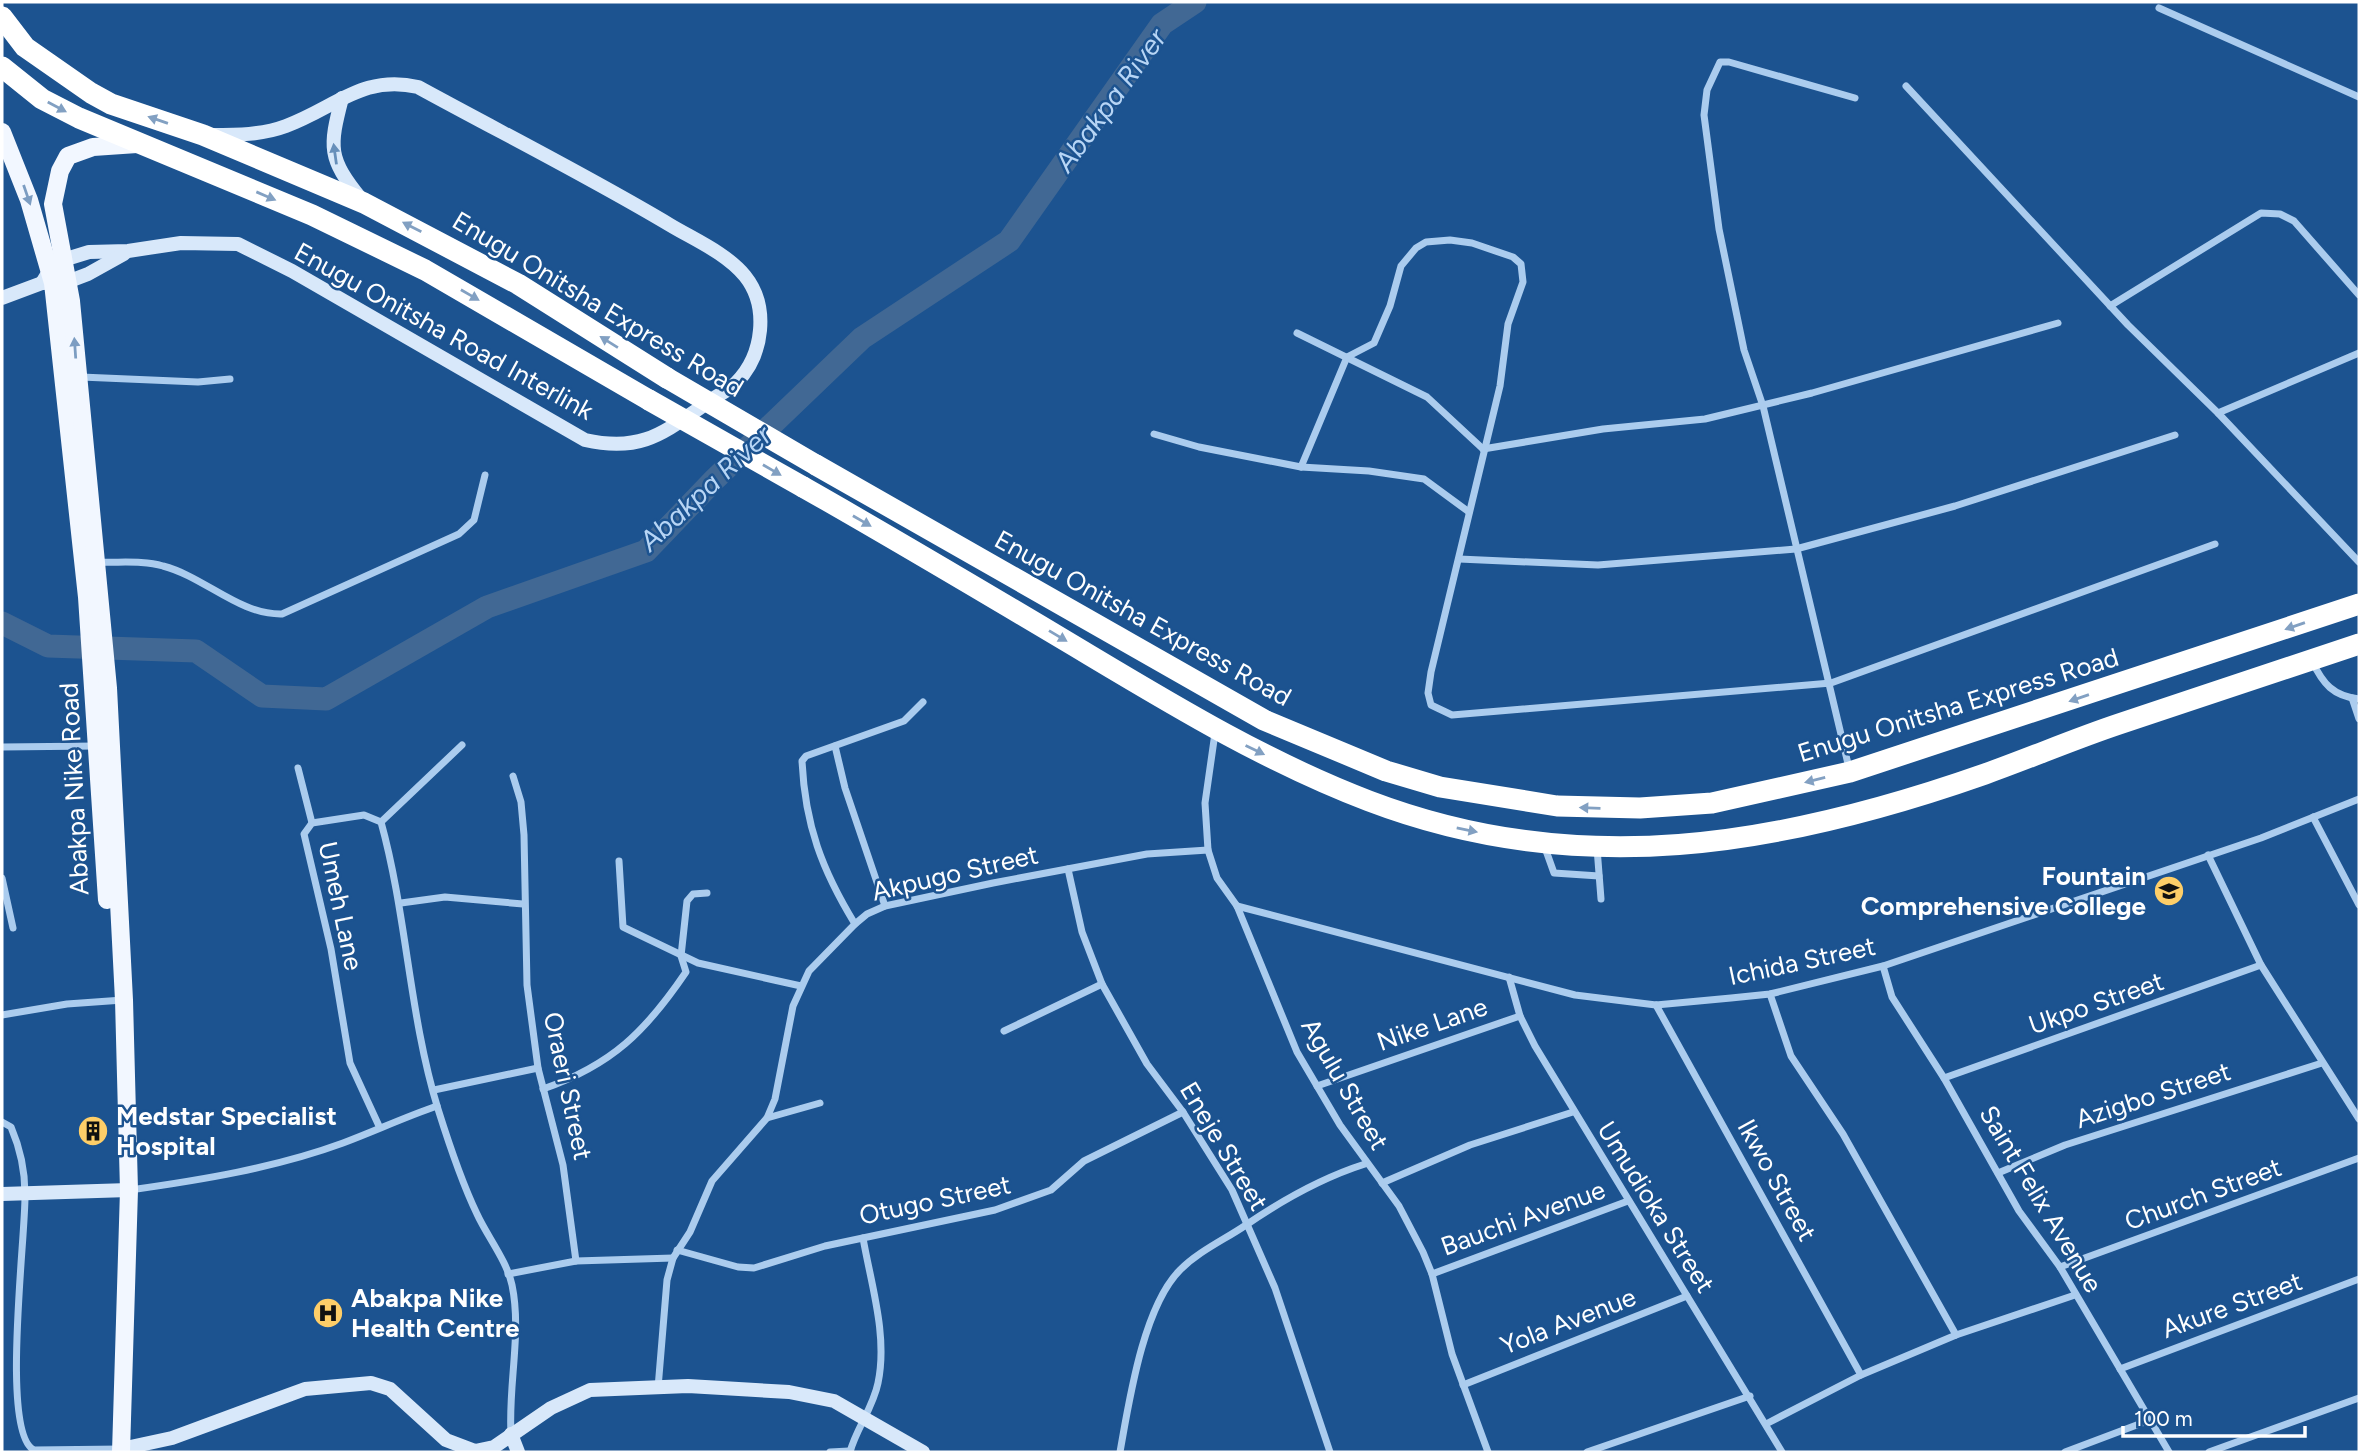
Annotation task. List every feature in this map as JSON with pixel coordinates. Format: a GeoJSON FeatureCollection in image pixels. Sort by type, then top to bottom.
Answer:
{"type":"FeatureCollection","features":[{"type":"Feature","properties":{"kind":"highway","name":"Enugu Onitsha Express Road"},"geometry":{"type":"LineString","coordinates":[[2,17],[25,47],[111,104],[203,135],[365,203],[518,284],[667,378],[1264,720],[1386,771],[1480,794],[1595,808],[1712,803],[1850,772],[2359,604]]}},
{"type":"Feature","properties":{"kind":"highway","name":"Enugu Onitsha Express Road"},"geometry":{"type":"LineString","coordinates":[[2,67],[42,99],[79,118],[312,215],[425,270],[1248,747],[1374,803],[1459,828],[1543,843],[1597,848],[1697,845],[1774,834],[1860,814],[1988,773],[2118,724],[2359,644]]}},
{"type":"Feature","properties":{"kind":"main road","name":"Abakpa Nike Road"},"geometry":{"type":"LineString","coordinates":[[2,132],[7,155],[56,270],[77,376],[101,688],[118,1000],[124,1190],[116,1451]]}},
{"type":"Feature","properties":{"kind":"main road"},"geometry":{"type":"LineString","coordinates":[[56,270],[53,204],[60,171],[68,156],[93,146],[144,144]]}},
{"type":"Feature","properties":{"kind":"main road","name":"Abakpa Nike Road"},"geometry":{"type":"LineString","coordinates":[[56,270],[90,563]]}},
{"type":"Feature","properties":{"kind":"street"},"geometry":{"type":"LineString","coordinates":[[2159,8],[2359,97]]}},
{"type":"Feature","properties":{"kind":"street"},"geometry":{"type":"LineString","coordinates":[[1850,772],[1763,406],[1744,350],[1719,229],[1704,115],[1707,90],[1715,66],[1720,62],[1729,62],[1855,98]]}},
{"type":"Feature","properties":{"kind":"street","name":"Enugu Onitsha Road Interlink"},"geometry":{"type":"LineString","coordinates":[[56,270],[89,252],[128,251],[181,243],[237,244],[292,271],[584,440],[610,446],[636,444],[665,431],[736,383],[752,360],[761,332],[759,302],[745,276],[727,259],[639,207],[418,88],[399,83],[380,84],[342,98],[271,131],[203,135]]}},
{"type":"Feature","properties":{"kind":"street"},"geometry":{"type":"LineString","coordinates":[[1906,86],[2110,306],[2218,413],[2359,562]]}},
{"type":"Feature","properties":{"kind":"street"},"geometry":{"type":"LineString","coordinates":[[342,98],[332,133],[336,166],[365,203]]}},
{"type":"Feature","properties":{"kind":"street"},"geometry":{"type":"LineString","coordinates":[[2110,306],[2260,214],[2280,214],[2294,221],[2359,295]]}},
{"type":"Feature","properties":{"kind":"street"},"geometry":{"type":"LineString","coordinates":[[1301,467],[1347,357],[1374,343],[1390,306],[1401,266],[1416,248],[1426,242],[1450,240],[1472,243],[1513,257],[1521,264],[1523,282],[1508,324],[1500,386],[1483,449],[1428,693],[1431,705],[1452,715],[1831,683],[2215,544]]}},
{"type":"Feature","properties":{"kind":"street","name":"Enugu Onitsha Road Interlink"},"geometry":{"type":"LineString","coordinates":[[56,270],[88,274],[128,251]]}},
{"type":"Feature","properties":{"kind":"street"},"geometry":{"type":"LineString","coordinates":[[2,298],[56,270]]}},
{"type":"Feature","properties":{"kind":"street"},"geometry":{"type":"LineString","coordinates":[[1483,449],[1603,429],[1705,419],[1763,406],[2058,323]]}},
{"type":"Feature","properties":{"kind":"street"},"geometry":{"type":"LineString","coordinates":[[1297,333],[1427,397],[1483,449]]}},
{"type":"Feature","properties":{"kind":"street"},"geometry":{"type":"LineString","coordinates":[[2218,413],[2359,353]]}},
{"type":"Feature","properties":{"kind":"street"},"geometry":{"type":"LineString","coordinates":[[77,376],[198,382],[230,379]]}},
{"type":"Feature","properties":{"kind":"street"},"geometry":{"type":"LineString","coordinates":[[1154,434],[1199,447],[1301,467],[1368,471],[1424,479],[1469,512]]}},
{"type":"Feature","properties":{"kind":"street"},"geometry":{"type":"LineString","coordinates":[[1459,559],[1598,565],[1796,549],[1955,506],[2175,435]]}},
{"type":"Feature","properties":{"kind":"street"},"geometry":{"type":"LineString","coordinates":[[90,563],[162,565],[217,589],[263,615],[282,614],[459,534],[474,520],[485,474]]}},
{"type":"Feature","properties":{"kind":"street"},"geometry":{"type":"LineString","coordinates":[[2312,660],[2327,687],[2355,699],[2359,719]]}},
{"type":"Feature","properties":{"kind":"street"},"geometry":{"type":"LineString","coordinates":[[855,924],[824,870],[810,821],[802,761],[806,756],[904,721],[923,702]]}},
{"type":"Feature","properties":{"kind":"street","name":"Agulu Street"},"geometry":{"type":"LineString","coordinates":[[1216,729],[1205,803],[1208,850],[1217,878],[1237,906],[1297,1052],[1365,1164],[1399,1206],[1432,1274],[1463,1385],[1488,1452]]}},
{"type":"Feature","properties":{"kind":"street"},"geometry":{"type":"LineString","coordinates":[[381,822],[462,745]]}},
{"type":"Feature","properties":{"kind":"street"},"geometry":{"type":"LineString","coordinates":[[2,747],[104,746]]}},
{"type":"Feature","properties":{"kind":"street"},"geometry":{"type":"LineString","coordinates":[[835,746],[845,788],[885,906]]}},
{"type":"Feature","properties":{"kind":"street"},"geometry":{"type":"LineString","coordinates":[[298,768],[312,823]]}},
{"type":"Feature","properties":{"kind":"street","name":"Oraeri Street"},"geometry":{"type":"LineString","coordinates":[[513,776],[521,802],[524,835],[523,904],[527,985],[538,1068],[563,1165],[576,1261]]}},
{"type":"Feature","properties":{"kind":"street","name":"Ichida Street"},"geometry":{"type":"LineString","coordinates":[[1237,906],[1575,995],[1656,1005],[1770,995],[1883,966],[2207,855],[2359,799]]}},
{"type":"Feature","properties":{"kind":"street","name":"Umeh Lane"},"geometry":{"type":"LineString","coordinates":[[379,1126],[350,1063],[331,949],[304,834],[312,823],[364,815],[381,822],[401,903],[408,978],[437,1106],[475,1210],[508,1274],[515,1307],[511,1434]]}},
{"type":"Feature","properties":{"kind":"street"},"geometry":{"type":"LineString","coordinates":[[2314,817],[2359,905]]}},
{"type":"Feature","properties":{"kind":"street"},"geometry":{"type":"LineString","coordinates":[[1543,843],[1554,873],[1599,876]]}},
{"type":"Feature","properties":{"kind":"street"},"geometry":{"type":"LineString","coordinates":[[1597,848],[1601,899]]}},
{"type":"Feature","properties":{"kind":"street","name":"Akpugo Street"},"geometry":{"type":"LineString","coordinates":[[658,1388],[667,1280],[673,1258],[690,1232],[712,1181],[767,1118],[775,1099],[793,1006],[809,971],[855,924],[867,914],[885,906],[1147,854],[1208,850]]}},
{"type":"Feature","properties":{"kind":"street"},"geometry":{"type":"LineString","coordinates":[[2207,855],[2261,965],[2358,1116]]}},
{"type":"Feature","properties":{"kind":"street"},"geometry":{"type":"LineString","coordinates":[[619,861],[623,927],[683,960],[801,986]]}},
{"type":"Feature","properties":{"kind":"street","name":"Eneje Street"},"geometry":{"type":"LineString","coordinates":[[1068,869],[1082,932],[1102,984],[1147,1064],[1183,1112],[1232,1191],[1247,1224],[1275,1288],[1330,1452]]}},
{"type":"Feature","properties":{"kind":"street"},"geometry":{"type":"LineString","coordinates":[[2,878],[13,928]]}},
{"type":"Feature","properties":{"kind":"street"},"geometry":{"type":"LineString","coordinates":[[543,1089],[581,1076],[641,1030],[686,972],[683,960],[687,901],[692,894],[707,893]]}},
{"type":"Feature","properties":{"kind":"street"},"geometry":{"type":"LineString","coordinates":[[401,903],[445,897],[523,904]]}},
{"type":"Feature","properties":{"kind":"street","name":"Ukpo Street"},"geometry":{"type":"LineString","coordinates":[[1944,1078],[2261,965]]}},
{"type":"Feature","properties":{"kind":"street","name":"Saint Felix Avenue"},"geometry":{"type":"LineString","coordinates":[[1883,966],[1892,997],[1944,1078],[2020,1212],[2060,1267],[2169,1452]]}},
{"type":"Feature","properties":{"kind":"street","name":"Umudioka Street"},"geometry":{"type":"LineString","coordinates":[[1509,977],[1520,1016],[1573,1112],[1782,1452]]}},
{"type":"Feature","properties":{"kind":"street"},"geometry":{"type":"LineString","coordinates":[[1004,1031],[1102,984]]}},
{"type":"Feature","properties":{"kind":"street"},"geometry":{"type":"LineString","coordinates":[[1770,995],[1791,1056],[1843,1134],[1956,1335]]}},
{"type":"Feature","properties":{"kind":"street"},"geometry":{"type":"LineString","coordinates":[[2,1015],[118,1000]]}},
{"type":"Feature","properties":{"kind":"street","name":"Ikwo Street"},"geometry":{"type":"LineString","coordinates":[[1656,1005],[1861,1375]]}},
{"type":"Feature","properties":{"kind":"street","name":"Nike Lane"},"geometry":{"type":"LineString","coordinates":[[1317,1086],[1520,1016]]}},
{"type":"Feature","properties":{"kind":"street","name":"Azigbo Street"},"geometry":{"type":"LineString","coordinates":[[1998,1173],[2065,1145],[2322,1063]]}},
{"type":"Feature","properties":{"kind":"street"},"geometry":{"type":"LineString","coordinates":[[434,1090],[538,1068]]}},
{"type":"Feature","properties":{"kind":"street"},"geometry":{"type":"LineString","coordinates":[[767,1118],[820,1103]]}},
{"type":"Feature","properties":{"kind":"street"},"geometry":{"type":"LineString","coordinates":[[2,1194],[124,1190],[193,1182],[290,1159],[343,1143],[379,1126],[437,1106]]}},
{"type":"Feature","properties":{"kind":"street","name":"Otugo Street"},"geometry":{"type":"LineString","coordinates":[[677,1250],[738,1267],[754,1268],[863,1238],[1028,1201],[1051,1190],[1084,1161],[1183,1112]]}},
{"type":"Feature","properties":{"kind":"street"},"geometry":{"type":"LineString","coordinates":[[1382,1183],[1470,1145],[1573,1112]]}},
{"type":"Feature","properties":{"kind":"street"},"geometry":{"type":"LineString","coordinates":[[2,1122],[11,1126],[20,1149],[25,1194],[16,1385],[23,1440],[34,1450],[116,1451],[172,1438],[305,1389],[371,1383],[390,1389],[446,1440],[475,1451],[494,1447],[551,1408],[590,1390],[717,1387],[809,1394],[834,1401],[867,1417],[923,1452]]}},
{"type":"Feature","properties":{"kind":"street","name":"Church Street"},"geometry":{"type":"LineString","coordinates":[[2060,1267],[2359,1158]]}},
{"type":"Feature","properties":{"kind":"street"},"geometry":{"type":"LineString","coordinates":[[1120,1452],[1150,1322],[1159,1299],[1178,1272],[1198,1254],[1291,1194],[1365,1164]]}},
{"type":"Feature","properties":{"kind":"street","name":"Bauchi Avenue"},"geometry":{"type":"LineString","coordinates":[[1432,1274],[1628,1201]]}},
{"type":"Feature","properties":{"kind":"street"},"geometry":{"type":"LineString","coordinates":[[830,1452],[849,1452],[867,1417],[878,1383],[881,1361],[879,1327],[863,1238]]}},
{"type":"Feature","properties":{"kind":"street"},"geometry":{"type":"LineString","coordinates":[[508,1274],[576,1261],[673,1258]]}},
{"type":"Feature","properties":{"kind":"street","name":"Akure Street"},"geometry":{"type":"LineString","coordinates":[[2120,1369],[2359,1279]]}},
{"type":"Feature","properties":{"kind":"street"},"geometry":{"type":"LineString","coordinates":[[1766,1424],[1861,1375],[1956,1335],[2075,1295]]}},
{"type":"Feature","properties":{"kind":"street","name":"Yola Avenue"},"geometry":{"type":"LineString","coordinates":[[1463,1385],[1687,1296]]}},
{"type":"Feature","properties":{"kind":"street"},"geometry":{"type":"LineString","coordinates":[[1587,1452],[1750,1396]]}},
{"type":"Feature","properties":{"kind":"street"},"geometry":{"type":"LineString","coordinates":[[2209,1452],[2359,1398]]}},
{"type":"Feature","properties":{"kind":"street"},"geometry":{"type":"LineString","coordinates":[[2065,1452],[2150,1420]]}},
{"type":"Feature","properties":{"kind":"street"},"geometry":{"type":"LineString","coordinates":[[511,1434],[518,1452]]}},
{"type":"Feature","properties":{"kind":"waterway","name":"Abakpa River"},"geometry":{"type":"LineString","coordinates":[[2,623],[48,646],[196,651],[262,696],[326,699],[487,607],[646,551],[715,479],[862,338],[1009,241],[1162,24],[1195,2]]}},
{"type":"Feature","properties":{"kind":"place","name":"Fountain Comprehensive College"},"geometry":{"type":"Point","coordinates":[2169,891]}},
{"type":"Feature","properties":{"kind":"place","name":"Medstar Specialist Hospital"},"geometry":{"type":"Point","coordinates":[93,1131]}},
{"type":"Feature","properties":{"kind":"place","name":"Abakpa Nike Health Centre"},"geometry":{"type":"Point","coordinates":[328,1313]}}]}
